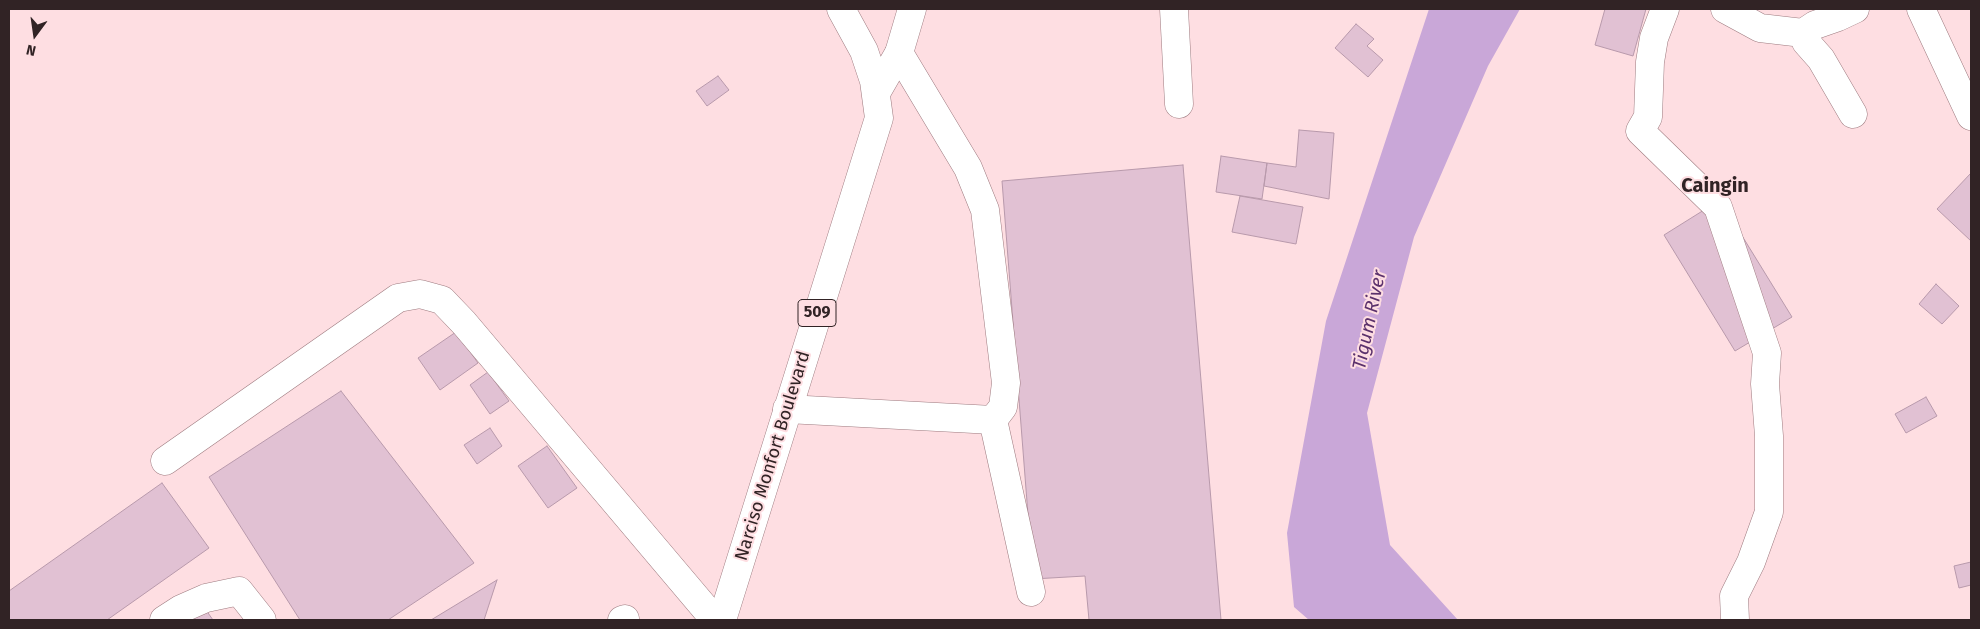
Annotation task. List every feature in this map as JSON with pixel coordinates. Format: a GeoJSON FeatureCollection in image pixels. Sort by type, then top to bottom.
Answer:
{"type":"FeatureCollection","features":[{"type":"Feature","properties":{"kind":"street","name":"Narciso Monfort Boulevard"},"geometry":{"type":"LineString","coordinates":[[722,620],[879,118],[874,81],[864,51],[841,9]]}},
{"type":"Feature","properties":{"kind":"street"},"geometry":{"type":"LineString","coordinates":[[876,93],[899,53],[912,9]]}},
{"type":"Feature","properties":{"kind":"street"},"geometry":{"type":"LineString","coordinates":[[1174,9],[1179,104]]}},
{"type":"Feature","properties":{"kind":"street"},"geometry":{"type":"LineString","coordinates":[[1665,9],[1654,38],[1650,62],[1648,116],[1640,130],[1718,207],[1767,353],[1765,384],[1769,436],[1769,512],[1751,562],[1734,596],[1736,620]]}},
{"type":"Feature","properties":{"kind":"street"},"geometry":{"type":"LineString","coordinates":[[1726,9],[1760,28],[1803,33],[1815,25],[1838,18],[1855,9]]}},
{"type":"Feature","properties":{"kind":"street"},"geometry":{"type":"LineString","coordinates":[[1921,9],[1971,116]]}},
{"type":"Feature","properties":{"kind":"street"},"geometry":{"type":"LineString","coordinates":[[1803,33],[1806,42],[1821,59],[1853,114]]}},
{"type":"Feature","properties":{"kind":"street"},"geometry":{"type":"LineString","coordinates":[[899,53],[968,168],[985,210],[1006,383],[1003,407],[993,420]]}},
{"type":"Feature","properties":{"kind":"street"},"geometry":{"type":"LineString","coordinates":[[165,461],[398,298],[420,294],[442,300],[464,323],[715,620]]}},
{"type":"Feature","properties":{"kind":"street"},"geometry":{"type":"LineString","coordinates":[[787,409],[993,420]]}},
{"type":"Feature","properties":{"kind":"street"},"geometry":{"type":"LineString","coordinates":[[993,420],[1031,592]]}},
{"type":"Feature","properties":{"kind":"street"},"geometry":{"type":"LineString","coordinates":[[164,620],[181,609],[206,598],[239,591],[262,620]]}},
{"type":"Feature","properties":{"kind":"water","name":"Tigum River"},"geometry":{"type":"Polygon","coordinates":[[[1429,9],[1520,9],[1488,66],[1414,237],[1367,413],[1390,545],[1458,620],[1309,620],[1294,607],[1287,533],[1326,321],[1429,9]]]}},
{"type":"Feature","properties":{"kind":"building"},"geometry":{"type":"Polygon","coordinates":[[[1605,9],[1646,9],[1633,56],[1595,45],[1605,9]]]}},
{"type":"Feature","properties":{"kind":"building"},"geometry":{"type":"Polygon","coordinates":[[[1356,24],[1374,39],[1367,46],[1383,60],[1368,77],[1335,48],[1356,24]]]}},
{"type":"Feature","properties":{"kind":"building"},"geometry":{"type":"Polygon","coordinates":[[[718,76],[729,90],[707,106],[696,91],[718,76]]]}},
{"type":"Feature","properties":{"kind":"building"},"geometry":{"type":"Polygon","coordinates":[[[1299,130],[1334,133],[1329,199],[1264,186],[1267,163],[1296,167],[1299,130]]]}},
{"type":"Feature","properties":{"kind":"building"},"geometry":{"type":"Polygon","coordinates":[[[1221,156],[1267,163],[1262,199],[1216,192],[1221,156]]]}},
{"type":"Feature","properties":{"kind":"building"},"geometry":{"type":"Polygon","coordinates":[[[1183,165],[1221,620],[1089,620],[1085,576],[1033,579],[1002,181],[1183,165]]]}},
{"type":"Feature","properties":{"kind":"building"},"geometry":{"type":"Polygon","coordinates":[[[1971,173],[1971,241],[1937,209],[1971,173]]]}},
{"type":"Feature","properties":{"kind":"building"},"geometry":{"type":"Polygon","coordinates":[[[1240,196],[1303,207],[1296,244],[1232,232],[1240,196]]]}},
{"type":"Feature","properties":{"kind":"building"},"geometry":{"type":"Polygon","coordinates":[[[1720,200],[1792,317],[1735,351],[1664,235],[1720,200]]]}},
{"type":"Feature","properties":{"kind":"building"},"geometry":{"type":"Polygon","coordinates":[[[1936,284],[1959,306],[1942,324],[1919,304],[1936,284]]]}},
{"type":"Feature","properties":{"kind":"building"},"geometry":{"type":"Polygon","coordinates":[[[456,332],[478,363],[440,390],[418,358],[456,332]]]}},
{"type":"Feature","properties":{"kind":"building"},"geometry":{"type":"Polygon","coordinates":[[[488,372],[509,401],[490,414],[470,385],[488,372]]]}},
{"type":"Feature","properties":{"kind":"building"},"geometry":{"type":"Polygon","coordinates":[[[341,391],[474,563],[388,620],[300,620],[209,477],[341,391]]]}},
{"type":"Feature","properties":{"kind":"building"},"geometry":{"type":"Polygon","coordinates":[[[1926,397],[1937,416],[1906,433],[1895,414],[1926,397]]]}},
{"type":"Feature","properties":{"kind":"building"},"geometry":{"type":"Polygon","coordinates":[[[490,428],[502,446],[477,464],[464,445],[490,428]]]}},
{"type":"Feature","properties":{"kind":"building"},"geometry":{"type":"Polygon","coordinates":[[[547,446],[577,488],[548,508],[518,466],[547,446]]]}},
{"type":"Feature","properties":{"kind":"building"},"geometry":{"type":"Polygon","coordinates":[[[162,483],[209,548],[107,620],[9,620],[9,591],[162,483]]]}},
{"type":"Feature","properties":{"kind":"building"},"geometry":{"type":"Polygon","coordinates":[[[1971,562],[1971,585],[1959,588],[1954,566],[1971,562]]]}},
{"type":"Feature","properties":{"kind":"building"},"geometry":{"type":"Polygon","coordinates":[[[497,580],[484,620],[431,620],[497,580]]]}},
{"type":"Feature","properties":{"kind":"building"},"geometry":{"type":"Polygon","coordinates":[[[206,610],[213,620],[190,620],[206,610]]]}},
{"type":"Feature","properties":{"kind":"district","name":"Caingin"},"geometry":{"type":"Point","coordinates":[1715,186]}}]}
